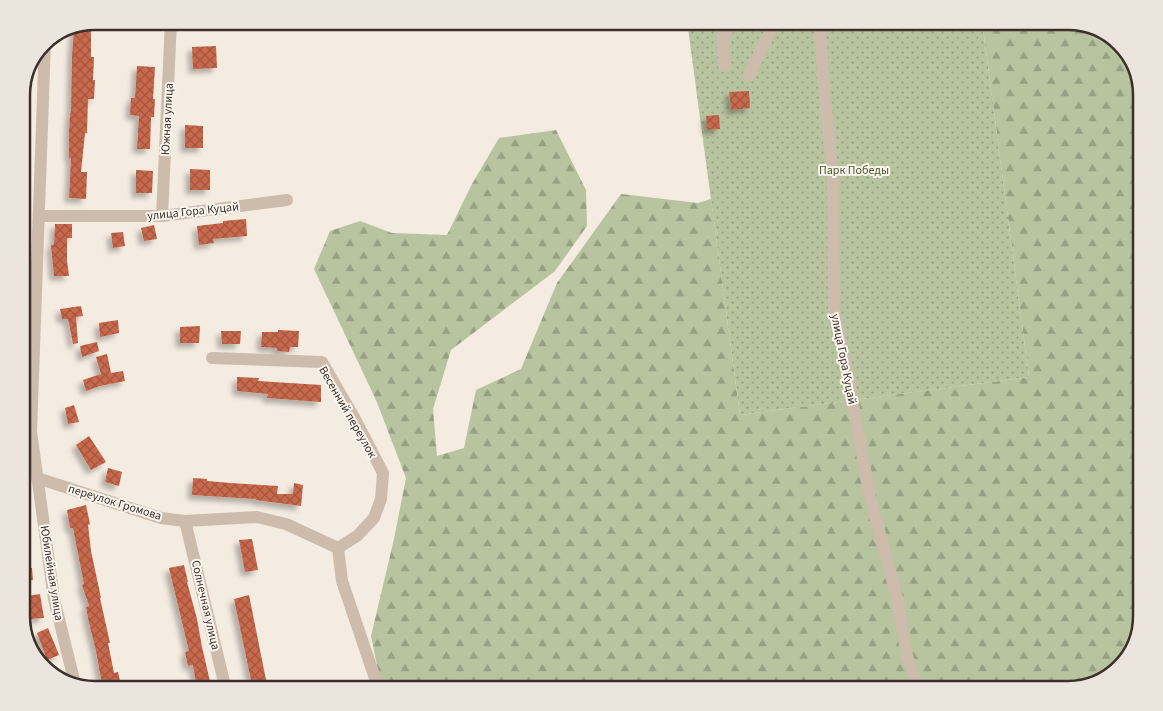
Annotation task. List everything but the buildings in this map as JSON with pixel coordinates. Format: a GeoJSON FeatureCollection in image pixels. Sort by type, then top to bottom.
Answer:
{"type":"FeatureCollection","features":[{"type":"Feature","properties":{"kind":"street","name":"Южная улица"},"geometry":{"type":"LineString","coordinates":[[162,216],[171,30]]}},
{"type":"Feature","properties":{"kind":"street"},"geometry":{"type":"LineString","coordinates":[[724,66],[723,37],[727,30]]}},
{"type":"Feature","properties":{"kind":"street"},"geometry":{"type":"LineString","coordinates":[[749,74],[770,30]]}},
{"type":"Feature","properties":{"kind":"street","name":"улица Гора Куцай"},"geometry":{"type":"LineString","coordinates":[[820,30],[822,76],[833,180],[834,310],[846,364],[870,497],[897,598],[907,656],[916,681]]}},
{"type":"Feature","properties":{"kind":"street","name":"Юбилейная улица"},"geometry":{"type":"LineString","coordinates":[[30,365],[39,216],[45,53]]}},
{"type":"Feature","properties":{"kind":"street","name":"улица Гора Куцай"},"geometry":{"type":"LineString","coordinates":[[39,216],[162,216],[287,200]]}},
{"type":"Feature","properties":{"kind":"street","name":"Весенний переулок"},"geometry":{"type":"LineString","coordinates":[[212,358],[322,362],[355,419],[383,474],[381,500],[374,518],[357,536],[338,548]]}},
{"type":"Feature","properties":{"kind":"street","name":"Юбилейная улица"},"geometry":{"type":"LineString","coordinates":[[30,448],[37,478],[54,599],[73,677]]}},
{"type":"Feature","properties":{"kind":"street","name":"переулок Громова"},"geometry":{"type":"LineString","coordinates":[[37,478],[161,518],[185,521],[257,517],[286,524],[338,548]]}},
{"type":"Feature","properties":{"kind":"street","name":"Солнечная улица"},"geometry":{"type":"LineString","coordinates":[[185,521],[224,681]]}},
{"type":"Feature","properties":{"kind":"street"},"geometry":{"type":"LineString","coordinates":[[338,548],[342,581],[376,681]]}},
{"type":"Feature","properties":{"kind":"green space","name":"Парк Победы"},"geometry":{"type":"Polygon","coordinates":[[[688,30],[983,30],[1029,377],[740,415],[688,30]]]}},
{"type":"Feature","properties":{"kind":"green space"},"geometry":{"type":"Polygon","coordinates":[[[983,30],[1068,30],[1085,32],[1108,43],[1120,55],[1132,82],[1133,616],[1131,633],[1120,656],[1108,668],[1093,676],[1068,681],[380,681],[371,636],[406,478],[376,400],[314,269],[330,231],[360,221],[392,233],[447,235],[472,184],[499,138],[556,130],[586,190],[587,226],[555,271],[451,350],[433,409],[437,456],[464,448],[476,390],[521,369],[557,283],[621,194],[698,203],[711,199],[740,415],[1029,377],[983,30]]]}}]}
